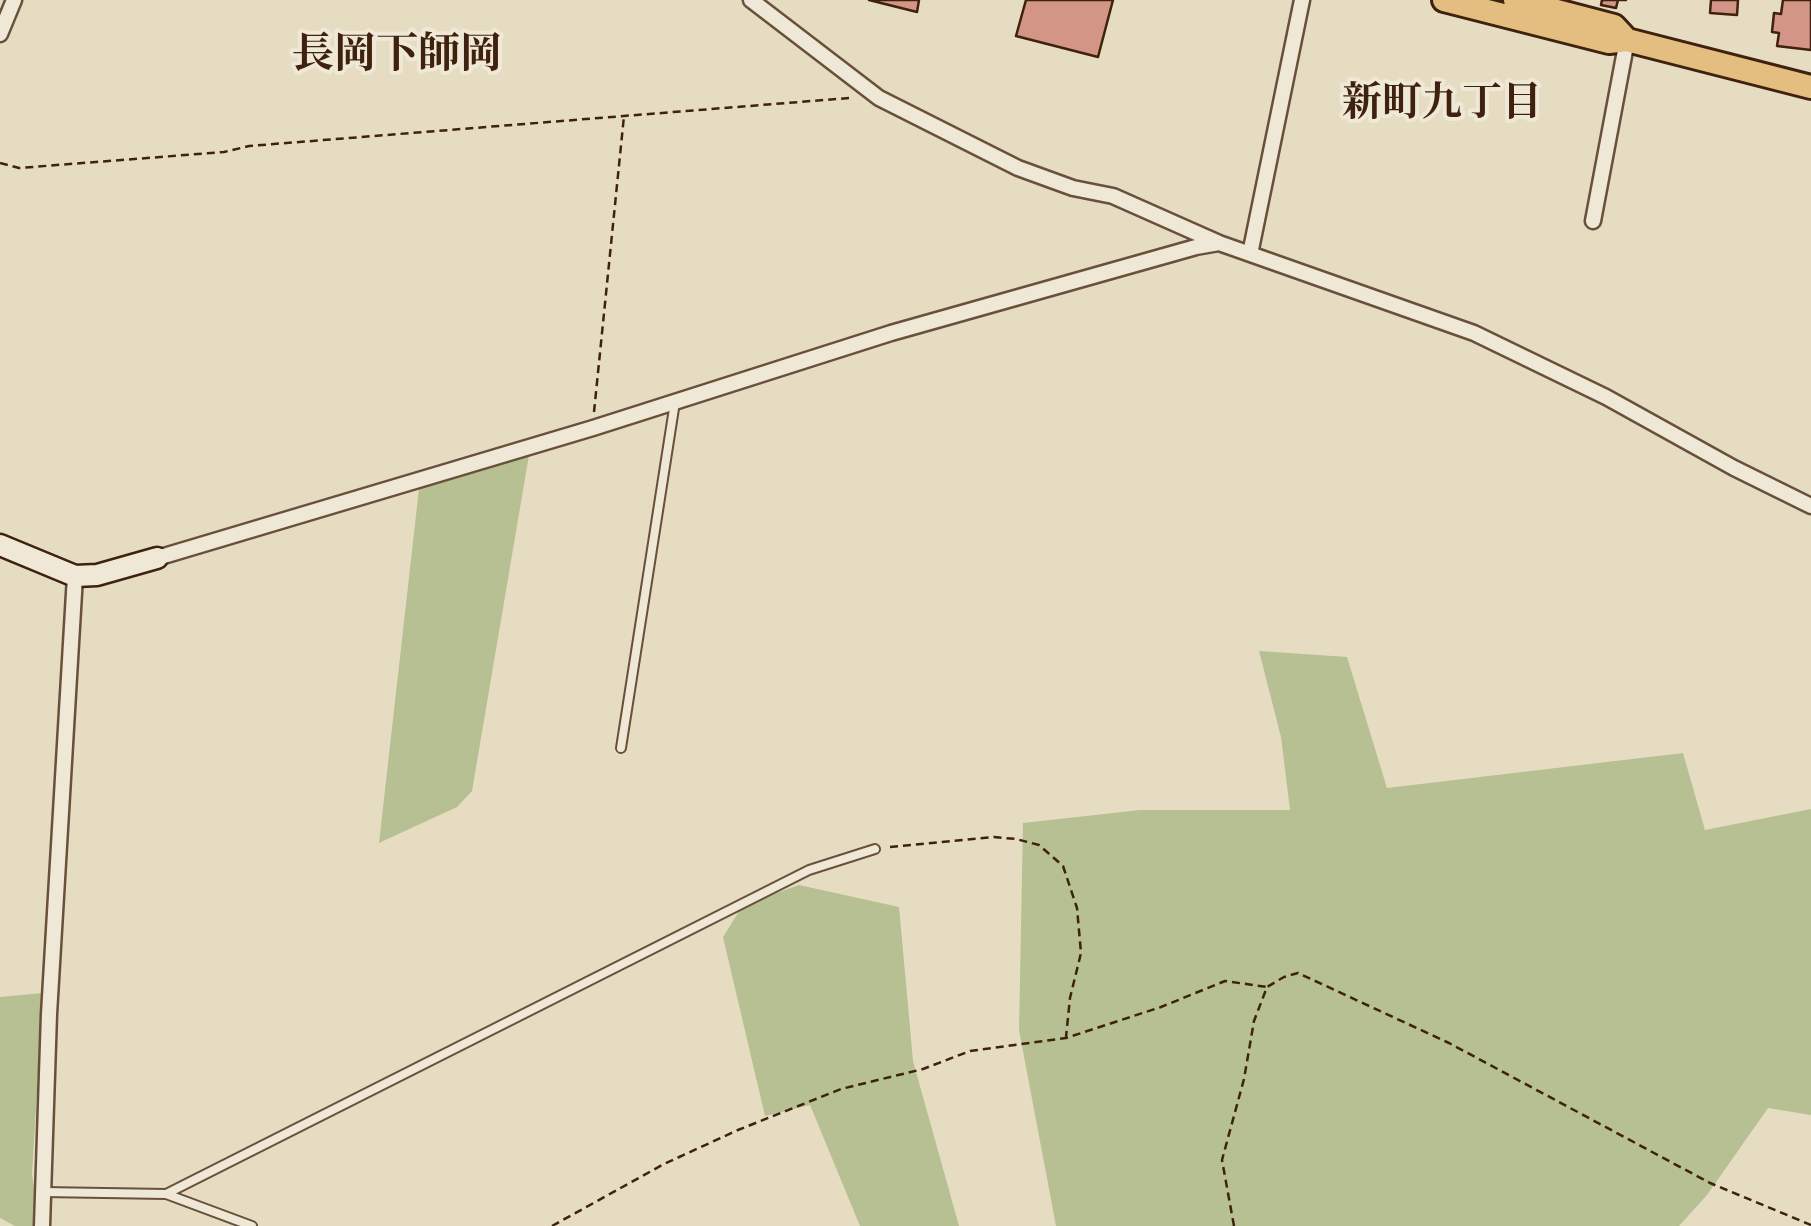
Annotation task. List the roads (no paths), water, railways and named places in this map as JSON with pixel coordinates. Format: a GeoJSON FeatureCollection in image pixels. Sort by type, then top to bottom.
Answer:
{"type":"FeatureCollection","features":[{"type":"Feature","properties":{"kind":"main road"},"geometry":{"type":"LineString","coordinates":[[1444,0],[1609,42],[1627,40],[1811,87]]}},
{"type":"Feature","properties":{"kind":"main road"},"geometry":{"type":"LineString","coordinates":[[1515,0],[1569,7],[1614,26],[1627,40]]}},
{"type":"Feature","properties":{"kind":"street"},"geometry":{"type":"LineString","coordinates":[[0,34],[14,0]]}},
{"type":"Feature","properties":{"kind":"street"},"geometry":{"type":"LineString","coordinates":[[751,0],[893,106],[1018,168],[1073,188],[1114,196],[1219,244],[1474,333],[1606,397],[1811,506]]}},
{"type":"Feature","properties":{"kind":"street"},"geometry":{"type":"LineString","coordinates":[[1250,254],[1302,0]]}},
{"type":"Feature","properties":{"kind":"street"},"geometry":{"type":"LineString","coordinates":[[1593,221],[1627,40]]}},
{"type":"Feature","properties":{"kind":"street"},"geometry":{"type":"LineString","coordinates":[[0,546],[75,576],[97,575],[593,428],[910,328],[1196,247],[1219,244]]}},
{"type":"Feature","properties":{"kind":"street"},"geometry":{"type":"LineString","coordinates":[[42,1226],[49,1014],[75,576]]}},
{"type":"Feature","properties":{"kind":"lane"},"geometry":{"type":"LineString","coordinates":[[622,748],[674,402]]}},
{"type":"Feature","properties":{"kind":"lane"},"geometry":{"type":"LineString","coordinates":[[166,1194],[809,870],[875,849]]}},
{"type":"Feature","properties":{"kind":"lane"},"geometry":{"type":"LineString","coordinates":[[43,1192],[166,1194],[252,1226]]}},
{"type":"Feature","properties":{"kind":"district","name":"長岡下師岡"},"geometry":{"type":"Point","coordinates":[397,58]}},
{"type":"Feature","properties":{"kind":"district","name":"新町九丁目"},"geometry":{"type":"Point","coordinates":[1442,107]}}]}
